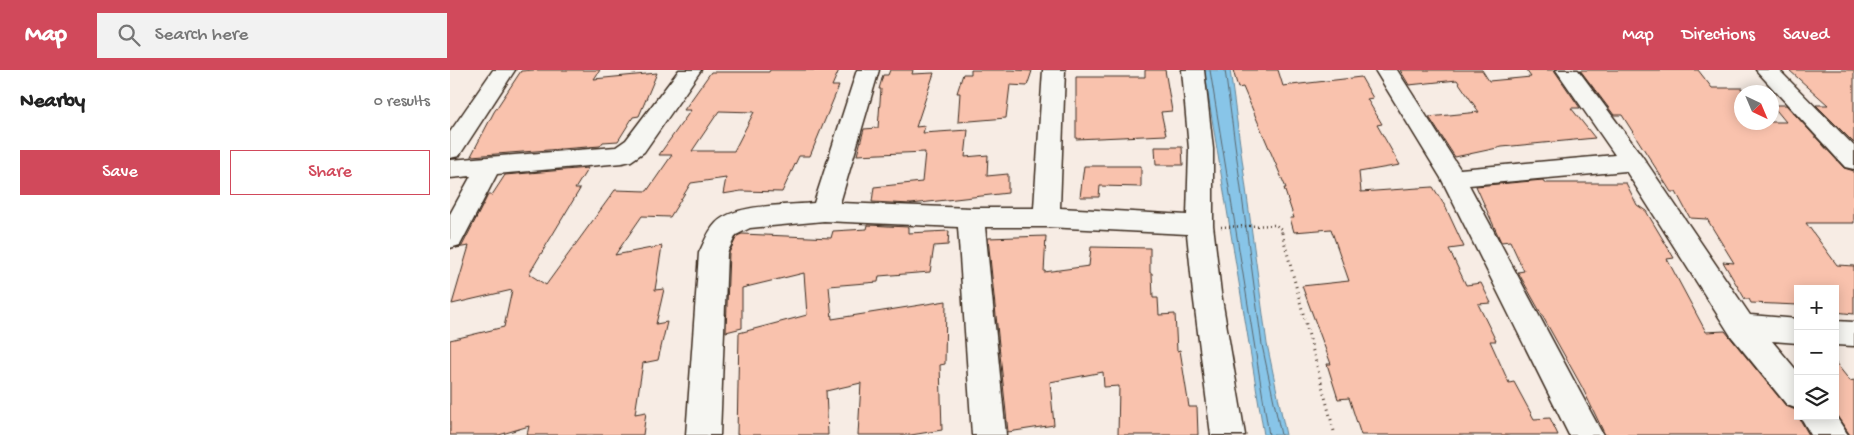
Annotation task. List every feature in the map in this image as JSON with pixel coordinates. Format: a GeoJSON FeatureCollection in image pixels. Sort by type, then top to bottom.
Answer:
{"type":"FeatureCollection","features":[{"type":"Feature","properties":{"kind":"street"},"geometry":{"type":"LineString","coordinates":[[450,150],[504,70]]}},
{"type":"Feature","properties":{"kind":"street"},"geometry":{"type":"LineString","coordinates":[[450,169],[622,155],[636,146],[690,70]]}},
{"type":"Feature","properties":{"kind":"street"},"geometry":{"type":"LineString","coordinates":[[824,212],[868,70]]}},
{"type":"Feature","properties":{"kind":"street"},"geometry":{"type":"LineString","coordinates":[[1047,218],[1054,70]]}},
{"type":"Feature","properties":{"kind":"street"},"geometry":{"type":"LineString","coordinates":[[1193,70],[1211,226],[1207,293],[1228,435]]}},
{"type":"Feature","properties":{"kind":"street"},"geometry":{"type":"LineString","coordinates":[[1386,70],[1453,178],[1586,435]]}},
{"type":"Feature","properties":{"kind":"street"},"geometry":{"type":"LineString","coordinates":[[1567,70],[1633,162],[1742,328],[1794,389]]}},
{"type":"Feature","properties":{"kind":"street"},"geometry":{"type":"LineString","coordinates":[[1768,70],[1854,161]]}},
{"type":"Feature","properties":{"kind":"street"},"geometry":{"type":"LineString","coordinates":[[1453,178],[1633,162]]}},
{"type":"Feature","properties":{"kind":"street"},"geometry":{"type":"LineString","coordinates":[[450,238],[489,166]]}},
{"type":"Feature","properties":{"kind":"street"},"geometry":{"type":"LineString","coordinates":[[702,435],[713,253],[721,235],[727,228],[745,219],[764,215],[824,212],[971,218],[1047,218],[1211,226]]}},
{"type":"Feature","properties":{"kind":"street"},"geometry":{"type":"LineString","coordinates":[[971,218],[989,435]]}},
{"type":"Feature","properties":{"kind":"street"},"geometry":{"type":"LineString","coordinates":[[1742,328],[1794,331]]}},
{"type":"Feature","properties":{"kind":"street"},"geometry":{"type":"LineString","coordinates":[[1839,333],[1854,334]]}},
{"type":"Feature","properties":{"kind":"street"},"geometry":{"type":"LineString","coordinates":[[1819,420],[1831,435]]}},
{"type":"Feature","properties":{"kind":"path"},"geometry":{"type":"LineString","coordinates":[[1211,226],[1276,225],[1281,228],[1335,435]]}},
{"type":"Feature","properties":{"kind":"water"},"geometry":{"type":"Polygon","coordinates":[[[1204,70],[1230,70],[1267,344],[1286,435],[1264,435],[1204,70]]]}},
{"type":"Feature","properties":{"kind":"building"},"geometry":{"type":"Polygon","coordinates":[[[600,70],[594,79],[657,73],[639,116],[633,117],[618,141],[603,142],[600,146],[471,156],[494,112],[521,71],[600,70]]]}},
{"type":"Feature","properties":{"kind":"building"},"geometry":{"type":"Polygon","coordinates":[[[770,70],[839,70],[832,86],[839,86],[810,156],[799,156],[782,192],[741,191],[723,194],[726,178],[691,183],[670,217],[642,216],[615,255],[662,246],[655,290],[664,289],[656,324],[667,322],[658,360],[643,363],[635,414],[646,412],[643,435],[527,435],[529,426],[499,435],[450,435],[450,340],[504,327],[512,290],[452,304],[469,246],[456,248],[462,246],[488,195],[492,195],[505,175],[588,168],[575,189],[580,189],[529,274],[546,285],[615,190],[647,191],[672,155],[659,155],[691,110],[684,110],[711,72],[769,72],[770,70]],[[719,111],[692,151],[734,151],[754,112],[719,111]]]}},
{"type":"Feature","properties":{"kind":"building"},"geometry":{"type":"Polygon","coordinates":[[[890,70],[913,70],[912,74],[934,73],[916,127],[925,126],[923,133],[968,130],[965,157],[988,155],[987,176],[1008,174],[1008,193],[911,204],[872,202],[874,187],[922,182],[925,152],[857,155],[864,129],[878,128],[881,89],[879,89],[883,75],[888,75],[890,70]]]}},
{"type":"Feature","properties":{"kind":"building"},"geometry":{"type":"Polygon","coordinates":[[[971,70],[1032,71],[1027,86],[1010,85],[1006,118],[958,122],[960,93],[957,93],[963,74],[971,74],[971,70]]]}},
{"type":"Feature","properties":{"kind":"building"},"geometry":{"type":"Polygon","coordinates":[[[1145,70],[1165,70],[1172,111],[1161,112],[1166,135],[1076,139],[1076,77],[1145,77],[1145,70]]]}},
{"type":"Feature","properties":{"kind":"building"},"geometry":{"type":"Polygon","coordinates":[[[1233,70],[1278,70],[1283,86],[1361,77],[1373,98],[1367,99],[1382,124],[1377,125],[1400,165],[1359,172],[1361,192],[1433,187],[1445,206],[1464,247],[1449,249],[1466,285],[1481,283],[1491,303],[1478,304],[1496,341],[1490,341],[1509,383],[1514,382],[1534,419],[1550,418],[1558,435],[1361,435],[1349,398],[1338,399],[1327,364],[1331,364],[1302,286],[1349,281],[1331,229],[1294,232],[1290,218],[1294,218],[1284,188],[1286,188],[1243,87],[1238,88],[1233,70]]]}},
{"type":"Feature","properties":{"kind":"building"},"geometry":{"type":"Polygon","coordinates":[[[1400,70],[1482,70],[1489,81],[1531,77],[1526,70],[1554,70],[1580,108],[1571,108],[1595,138],[1502,147],[1455,157],[1429,117],[1479,112],[1457,80],[1409,85],[1400,70]]]}},
{"type":"Feature","properties":{"kind":"building"},"geometry":{"type":"Polygon","coordinates":[[[1580,70],[1698,70],[1712,88],[1734,88],[1734,130],[1779,130],[1779,122],[1786,122],[1779,114],[1779,105],[1786,105],[1844,168],[1854,171],[1854,223],[1806,223],[1837,265],[1854,266],[1854,314],[1839,312],[1839,285],[1794,285],[1794,305],[1751,303],[1749,299],[1745,299],[1723,262],[1734,263],[1707,219],[1690,218],[1676,192],[1671,192],[1622,115],[1614,115],[1580,70]]]}},
{"type":"Feature","properties":{"kind":"building"},"geometry":{"type":"Polygon","coordinates":[[[1789,70],[1854,70],[1854,143],[1816,105],[1828,105],[1789,70]]]}},
{"type":"Feature","properties":{"kind":"building"},"geometry":{"type":"Polygon","coordinates":[[[1155,147],[1182,147],[1183,165],[1156,165],[1155,147]]]}},
{"type":"Feature","properties":{"kind":"building"},"geometry":{"type":"Polygon","coordinates":[[[1084,166],[1141,166],[1141,187],[1100,186],[1099,197],[1080,197],[1084,166]]]}},
{"type":"Feature","properties":{"kind":"building"},"geometry":{"type":"Polygon","coordinates":[[[1543,180],[1544,183],[1626,183],[1637,205],[1646,211],[1674,258],[1667,259],[1706,332],[1725,331],[1786,406],[1794,409],[1794,420],[1800,420],[1809,435],[1605,435],[1582,387],[1518,272],[1524,271],[1510,241],[1501,242],[1476,186],[1543,180]]]}},
{"type":"Feature","properties":{"kind":"building"},"geometry":{"type":"Polygon","coordinates":[[[868,225],[908,227],[908,233],[949,231],[948,245],[934,246],[930,272],[879,276],[878,282],[829,286],[832,319],[946,301],[945,364],[940,365],[942,430],[911,435],[858,435],[861,383],[826,391],[828,435],[737,435],[739,333],[807,315],[804,273],[742,288],[742,328],[726,332],[729,253],[737,236],[742,234],[831,238],[833,231],[867,229],[868,225]]]}},
{"type":"Feature","properties":{"kind":"building"},"geometry":{"type":"Polygon","coordinates":[[[1046,236],[1044,272],[1089,266],[1091,247],[1150,248],[1153,298],[1158,298],[1159,315],[1175,314],[1177,351],[1180,350],[1189,407],[1197,407],[1198,435],[1118,435],[1119,386],[1104,387],[1103,372],[1050,382],[1054,425],[1008,432],[988,238],[1046,236]]]}},
{"type":"Feature","properties":{"kind":"building"},"geometry":{"type":"Polygon","coordinates":[[[1839,367],[1850,381],[1854,380],[1854,435],[1850,435],[1839,419],[1839,367]]]}}]}
